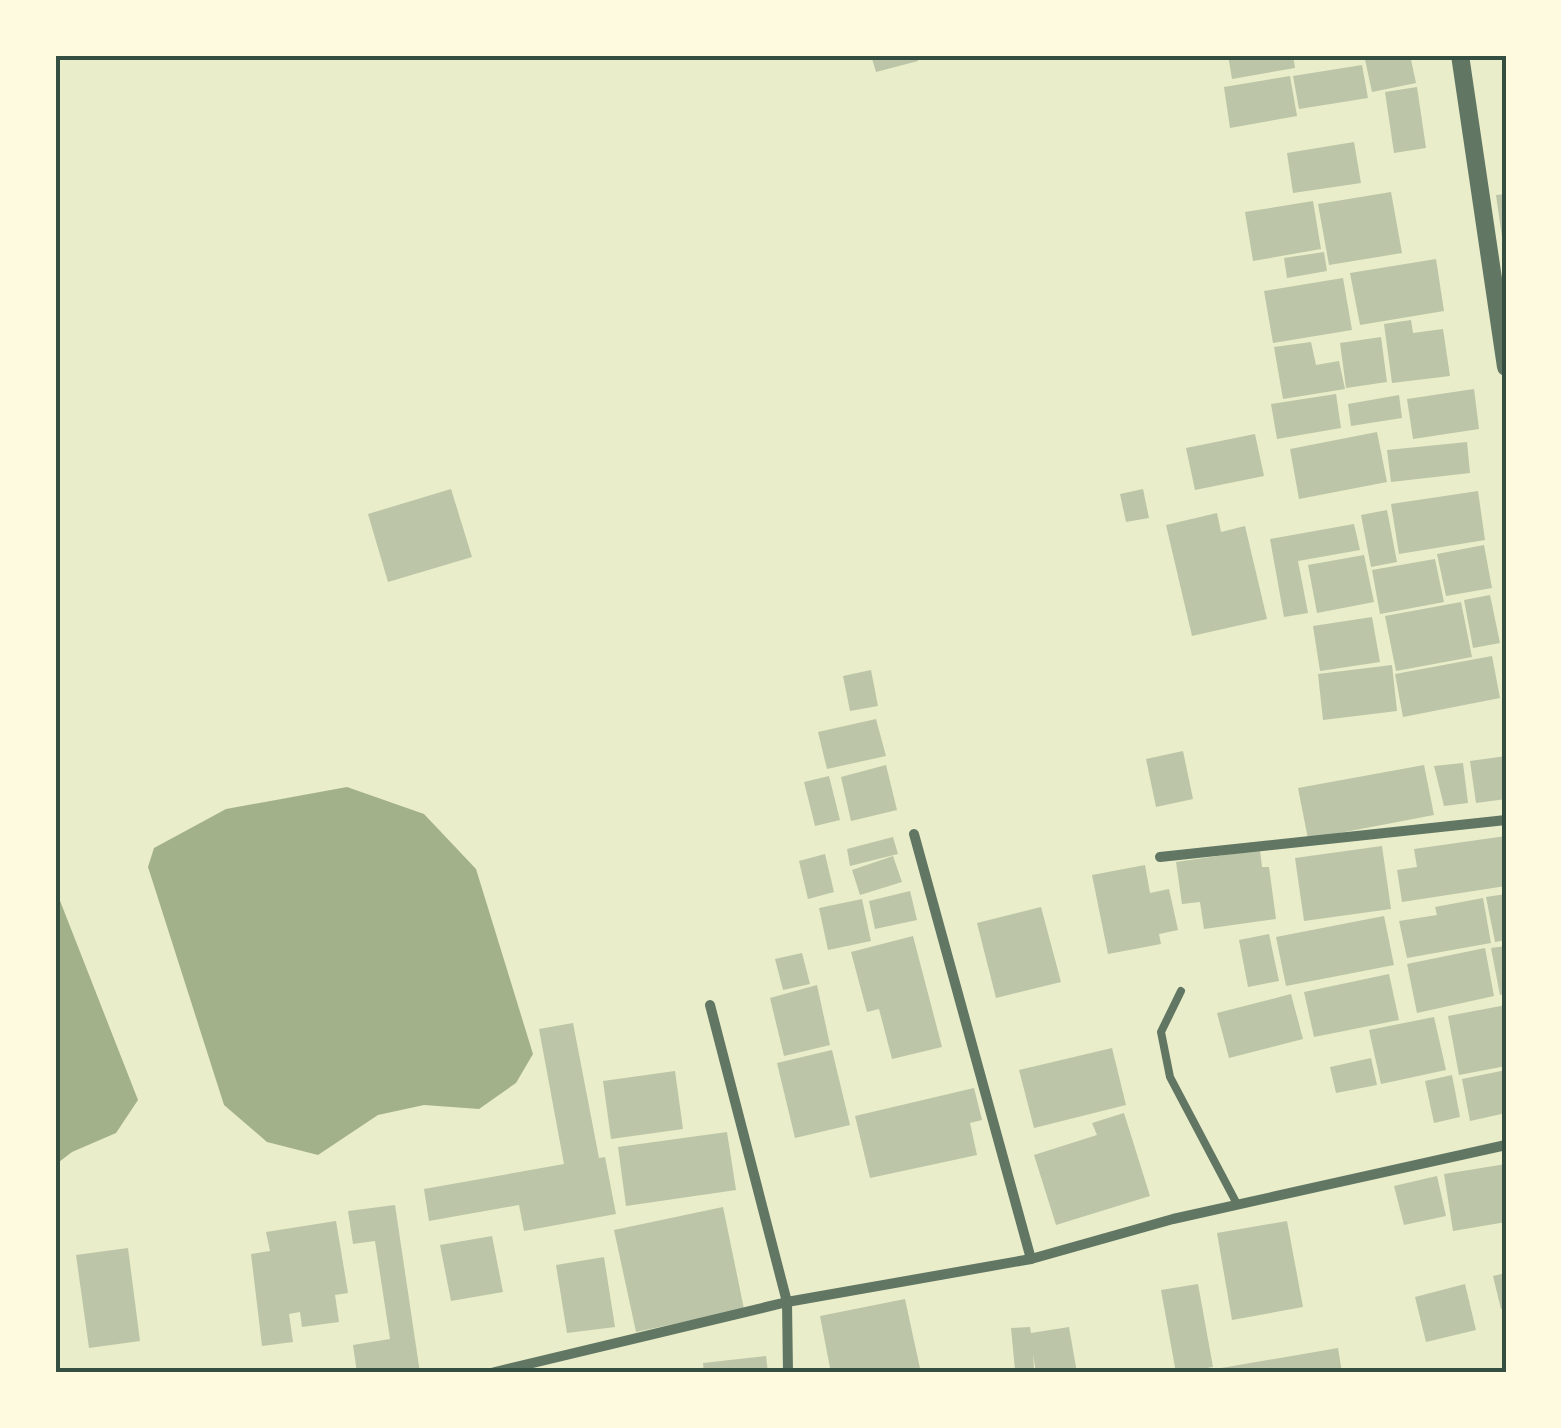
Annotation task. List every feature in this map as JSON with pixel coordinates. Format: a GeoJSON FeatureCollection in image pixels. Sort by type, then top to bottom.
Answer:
{"type":"FeatureCollection","features":[{"type":"Feature","properties":{"kind":"street"},"geometry":{"type":"LineString","coordinates":[[1460,55],[1506,367]]}},
{"type":"Feature","properties":{"kind":"street"},"geometry":{"type":"LineString","coordinates":[[1160,857],[1506,820]]}},
{"type":"Feature","properties":{"kind":"street"},"geometry":{"type":"LineString","coordinates":[[914,834],[1031,1259]]}},
{"type":"Feature","properties":{"kind":"street"},"geometry":{"type":"LineString","coordinates":[[710,1005],[787,1302],[788,1373]]}},
{"type":"Feature","properties":{"kind":"street"},"geometry":{"type":"LineString","coordinates":[[491,1373],[787,1302],[1031,1259],[1237,1204],[1506,1145]]}},
{"type":"Feature","properties":{"kind":"lane"},"geometry":{"type":"LineString","coordinates":[[1181,991],[1161,1032],[1170,1077],[1237,1204]]}},
{"type":"Feature","properties":{"kind":"shaded area"},"geometry":{"type":"Polygon","coordinates":[[[347,787],[424,814],[476,869],[533,1054],[516,1083],[479,1109],[424,1105],[378,1115],[318,1155],[267,1142],[224,1105],[148,867],[154,848],[226,809],[347,787]]]}},
{"type":"Feature","properties":{"kind":"shaded area"},"geometry":{"type":"Polygon","coordinates":[[[55,888],[138,1100],[116,1133],[72,1152],[55,1165],[55,888]]]}},
{"type":"Feature","properties":{"kind":"building"},"geometry":{"type":"Polygon","coordinates":[[[871,55],[917,55],[918,61],[876,72],[871,55]]]}},
{"type":"Feature","properties":{"kind":"building"},"geometry":{"type":"Polygon","coordinates":[[[1228,55],[1293,55],[1295,68],[1232,79],[1228,55]]]}},
{"type":"Feature","properties":{"kind":"building"},"geometry":{"type":"Polygon","coordinates":[[[1364,55],[1410,55],[1416,83],[1372,92],[1364,55]]]}},
{"type":"Feature","properties":{"kind":"building"},"geometry":{"type":"Polygon","coordinates":[[[1362,65],[1368,98],[1299,109],[1293,76],[1362,65]]]}},
{"type":"Feature","properties":{"kind":"building"},"geometry":{"type":"Polygon","coordinates":[[[1290,76],[1297,116],[1230,128],[1224,87],[1290,76]]]}},
{"type":"Feature","properties":{"kind":"building"},"geometry":{"type":"Polygon","coordinates":[[[1417,87],[1426,148],[1394,153],[1385,92],[1417,87]]]}},
{"type":"Feature","properties":{"kind":"building"},"geometry":{"type":"Polygon","coordinates":[[[1354,142],[1361,183],[1293,193],[1287,153],[1354,142]]]}},
{"type":"Feature","properties":{"kind":"building"},"geometry":{"type":"Polygon","coordinates":[[[1391,192],[1402,253],[1329,265],[1318,204],[1391,192]]]}},
{"type":"Feature","properties":{"kind":"building"},"geometry":{"type":"Polygon","coordinates":[[[1506,194],[1506,251],[1504,251],[1496,195],[1506,194]]]}},
{"type":"Feature","properties":{"kind":"building"},"geometry":{"type":"Polygon","coordinates":[[[1313,201],[1321,249],[1253,261],[1245,212],[1313,201]]]}},
{"type":"Feature","properties":{"kind":"building"},"geometry":{"type":"Polygon","coordinates":[[[1324,252],[1327,271],[1287,278],[1284,258],[1324,252]]]}},
{"type":"Feature","properties":{"kind":"building"},"geometry":{"type":"Polygon","coordinates":[[[1436,259],[1444,311],[1360,325],[1350,273],[1436,259]]]}},
{"type":"Feature","properties":{"kind":"building"},"geometry":{"type":"Polygon","coordinates":[[[1343,278],[1352,330],[1273,343],[1264,291],[1343,278]]]}},
{"type":"Feature","properties":{"kind":"building"},"geometry":{"type":"Polygon","coordinates":[[[1411,320],[1413,333],[1443,329],[1450,376],[1392,383],[1384,324],[1411,320]]]}},
{"type":"Feature","properties":{"kind":"building"},"geometry":{"type":"Polygon","coordinates":[[[1381,337],[1387,382],[1346,388],[1340,343],[1381,337]]]}},
{"type":"Feature","properties":{"kind":"building"},"geometry":{"type":"Polygon","coordinates":[[[1311,342],[1316,365],[1339,361],[1345,389],[1283,399],[1274,347],[1311,342]]]}},
{"type":"Feature","properties":{"kind":"building"},"geometry":{"type":"Polygon","coordinates":[[[1474,389],[1479,429],[1413,439],[1407,399],[1474,389]]]}},
{"type":"Feature","properties":{"kind":"building"},"geometry":{"type":"Polygon","coordinates":[[[1336,394],[1341,428],[1277,439],[1271,404],[1336,394]]]}},
{"type":"Feature","properties":{"kind":"building"},"geometry":{"type":"Polygon","coordinates":[[[1399,395],[1402,418],[1351,426],[1348,404],[1399,395]]]}},
{"type":"Feature","properties":{"kind":"building"},"geometry":{"type":"Polygon","coordinates":[[[1377,432],[1387,482],[1299,499],[1290,449],[1377,432]]]}},
{"type":"Feature","properties":{"kind":"building"},"geometry":{"type":"Polygon","coordinates":[[[1255,434],[1264,476],[1195,490],[1186,448],[1255,434]]]}},
{"type":"Feature","properties":{"kind":"building"},"geometry":{"type":"Polygon","coordinates":[[[1467,442],[1470,473],[1391,482],[1387,450],[1467,442]]]}},
{"type":"Feature","properties":{"kind":"building"},"geometry":{"type":"Polygon","coordinates":[[[451,489],[472,557],[388,582],[368,514],[451,489]]]}},
{"type":"Feature","properties":{"kind":"building"},"geometry":{"type":"Polygon","coordinates":[[[1143,489],[1149,518],[1126,522],[1120,494],[1143,489]]]}},
{"type":"Feature","properties":{"kind":"building"},"geometry":{"type":"Polygon","coordinates":[[[1478,491],[1485,540],[1399,554],[1391,504],[1478,491]]]}},
{"type":"Feature","properties":{"kind":"building"},"geometry":{"type":"Polygon","coordinates":[[[1387,510],[1397,562],[1371,567],[1361,515],[1387,510]]]}},
{"type":"Feature","properties":{"kind":"building"},"geometry":{"type":"Polygon","coordinates":[[[1217,513],[1221,532],[1245,526],[1267,619],[1192,636],[1166,525],[1217,513]]]}},
{"type":"Feature","properties":{"kind":"building"},"geometry":{"type":"Polygon","coordinates":[[[1354,524],[1360,550],[1298,561],[1308,613],[1284,617],[1270,539],[1354,524]]]}},
{"type":"Feature","properties":{"kind":"building"},"geometry":{"type":"Polygon","coordinates":[[[1484,545],[1492,588],[1446,596],[1437,554],[1484,545]]]}},
{"type":"Feature","properties":{"kind":"building"},"geometry":{"type":"Polygon","coordinates":[[[1364,555],[1374,602],[1317,613],[1308,565],[1364,555]]]}},
{"type":"Feature","properties":{"kind":"building"},"geometry":{"type":"Polygon","coordinates":[[[1435,559],[1444,602],[1380,614],[1372,570],[1435,559]]]}},
{"type":"Feature","properties":{"kind":"building"},"geometry":{"type":"Polygon","coordinates":[[[1490,595],[1500,643],[1473,648],[1464,600],[1490,595]]]}},
{"type":"Feature","properties":{"kind":"building"},"geometry":{"type":"Polygon","coordinates":[[[1461,602],[1472,657],[1396,671],[1385,616],[1461,602]]]}},
{"type":"Feature","properties":{"kind":"building"},"geometry":{"type":"Polygon","coordinates":[[[1372,617],[1380,662],[1320,671],[1313,626],[1372,617]]]}},
{"type":"Feature","properties":{"kind":"building"},"geometry":{"type":"Polygon","coordinates":[[[1492,656],[1500,698],[1403,717],[1395,674],[1492,656]]]}},
{"type":"Feature","properties":{"kind":"building"},"geometry":{"type":"Polygon","coordinates":[[[1392,665],[1397,711],[1323,720],[1318,674],[1392,665]]]}},
{"type":"Feature","properties":{"kind":"building"},"geometry":{"type":"Polygon","coordinates":[[[871,670],[878,706],[850,711],[843,676],[871,670]]]}},
{"type":"Feature","properties":{"kind":"building"},"geometry":{"type":"Polygon","coordinates":[[[876,719],[886,756],[827,769],[818,732],[876,719]]]}},
{"type":"Feature","properties":{"kind":"building"},"geometry":{"type":"Polygon","coordinates":[[[1183,751],[1193,799],[1156,807],[1146,759],[1183,751]]]}},
{"type":"Feature","properties":{"kind":"building"},"geometry":{"type":"Polygon","coordinates":[[[1506,756],[1506,799],[1476,803],[1470,761],[1506,756]]]}},
{"type":"Feature","properties":{"kind":"building"},"geometry":{"type":"Polygon","coordinates":[[[1463,763],[1468,803],[1444,806],[1434,766],[1463,763]]]}},
{"type":"Feature","properties":{"kind":"building"},"geometry":{"type":"Polygon","coordinates":[[[886,765],[897,810],[851,821],[841,777],[886,765]]]}},
{"type":"Feature","properties":{"kind":"building"},"geometry":{"type":"Polygon","coordinates":[[[1424,765],[1434,815],[1308,839],[1298,788],[1424,765]]]}},
{"type":"Feature","properties":{"kind":"building"},"geometry":{"type":"Polygon","coordinates":[[[829,776],[840,820],[815,826],[804,782],[829,776]]]}},
{"type":"Feature","properties":{"kind":"building"},"geometry":{"type":"Polygon","coordinates":[[[1506,836],[1506,886],[1402,902],[1397,870],[1417,867],[1414,849],[1506,836]]]}},
{"type":"Feature","properties":{"kind":"building"},"geometry":{"type":"Polygon","coordinates":[[[893,837],[898,854],[850,866],[847,849],[893,837]]]}},
{"type":"Feature","properties":{"kind":"building"},"geometry":{"type":"Polygon","coordinates":[[[1382,846],[1391,909],[1304,921],[1295,858],[1382,846]]]}},
{"type":"Feature","properties":{"kind":"building"},"geometry":{"type":"Polygon","coordinates":[[[1260,850],[1262,867],[1269,867],[1276,919],[1204,929],[1200,902],[1182,904],[1176,862],[1260,850]]]}},
{"type":"Feature","properties":{"kind":"building"},"geometry":{"type":"Polygon","coordinates":[[[825,854],[834,892],[808,899],[799,861],[825,854]]]}},
{"type":"Feature","properties":{"kind":"building"},"geometry":{"type":"Polygon","coordinates":[[[893,856],[902,882],[860,895],[852,870],[893,856]]]}},
{"type":"Feature","properties":{"kind":"building"},"geometry":{"type":"Polygon","coordinates":[[[1145,865],[1150,893],[1169,889],[1178,930],[1159,934],[1161,944],[1108,954],[1092,875],[1145,865]]]}},
{"type":"Feature","properties":{"kind":"building"},"geometry":{"type":"Polygon","coordinates":[[[910,891],[917,920],[875,929],[869,901],[910,891]]]}},
{"type":"Feature","properties":{"kind":"building"},"geometry":{"type":"Polygon","coordinates":[[[1506,894],[1506,940],[1495,942],[1486,897],[1506,894]]]}},
{"type":"Feature","properties":{"kind":"building"},"geometry":{"type":"Polygon","coordinates":[[[1483,898],[1491,943],[1407,958],[1399,921],[1437,915],[1435,907],[1483,898]]]}},
{"type":"Feature","properties":{"kind":"building"},"geometry":{"type":"Polygon","coordinates":[[[862,899],[871,941],[828,950],[819,908],[862,899]]]}},
{"type":"Feature","properties":{"kind":"building"},"geometry":{"type":"Polygon","coordinates":[[[1041,907],[1061,982],[996,998],[977,923],[1041,907]]]}},
{"type":"Feature","properties":{"kind":"building"},"geometry":{"type":"Polygon","coordinates":[[[1384,916],[1394,965],[1286,986],[1276,937],[1384,916]]]}},
{"type":"Feature","properties":{"kind":"building"},"geometry":{"type":"Polygon","coordinates":[[[1269,934],[1279,981],[1248,987],[1239,940],[1269,934]]]}},
{"type":"Feature","properties":{"kind":"building"},"geometry":{"type":"Polygon","coordinates":[[[913,936],[942,1047],[892,1059],[879,1009],[867,1012],[851,952],[913,936]]]}},
{"type":"Feature","properties":{"kind":"building"},"geometry":{"type":"Polygon","coordinates":[[[1506,946],[1506,994],[1500,995],[1491,948],[1506,946]]]}},
{"type":"Feature","properties":{"kind":"building"},"geometry":{"type":"Polygon","coordinates":[[[1485,948],[1494,996],[1417,1013],[1407,964],[1485,948]]]}},
{"type":"Feature","properties":{"kind":"building"},"geometry":{"type":"Polygon","coordinates":[[[802,953],[810,984],[783,990],[775,959],[802,953]]]}},
{"type":"Feature","properties":{"kind":"building"},"geometry":{"type":"Polygon","coordinates":[[[1389,974],[1399,1020],[1314,1037],[1304,992],[1389,974]]]}},
{"type":"Feature","properties":{"kind":"building"},"geometry":{"type":"Polygon","coordinates":[[[817,985],[830,1045],[784,1056],[770,998],[817,985]]]}},
{"type":"Feature","properties":{"kind":"building"},"geometry":{"type":"Polygon","coordinates":[[[1291,994],[1303,1039],[1229,1058],[1217,1013],[1291,994]]]}},
{"type":"Feature","properties":{"kind":"building"},"geometry":{"type":"Polygon","coordinates":[[[1506,1005],[1506,1066],[1459,1075],[1448,1016],[1506,1005]]]}},
{"type":"Feature","properties":{"kind":"building"},"geometry":{"type":"Polygon","coordinates":[[[1434,1017],[1446,1070],[1381,1084],[1369,1030],[1434,1017]]]}},
{"type":"Feature","properties":{"kind":"building"},"geometry":{"type":"Polygon","coordinates":[[[573,1023],[599,1158],[605,1157],[616,1214],[524,1231],[519,1205],[429,1221],[424,1189],[564,1164],[539,1029],[573,1023]]]}},
{"type":"Feature","properties":{"kind":"building"},"geometry":{"type":"Polygon","coordinates":[[[1112,1048],[1126,1105],[1034,1128],[1019,1070],[1112,1048]]]}},
{"type":"Feature","properties":{"kind":"building"},"geometry":{"type":"Polygon","coordinates":[[[832,1050],[850,1125],[795,1138],[777,1063],[832,1050]]]}},
{"type":"Feature","properties":{"kind":"building"},"geometry":{"type":"Polygon","coordinates":[[[1371,1058],[1377,1085],[1336,1093],[1330,1067],[1371,1058]]]}},
{"type":"Feature","properties":{"kind":"building"},"geometry":{"type":"Polygon","coordinates":[[[1506,1070],[1506,1113],[1470,1121],[1462,1079],[1506,1070]]]}},
{"type":"Feature","properties":{"kind":"building"},"geometry":{"type":"Polygon","coordinates":[[[675,1071],[683,1129],[611,1139],[603,1081],[675,1071]]]}},
{"type":"Feature","properties":{"kind":"building"},"geometry":{"type":"Polygon","coordinates":[[[1452,1075],[1460,1117],[1434,1123],[1425,1081],[1452,1075]]]}},
{"type":"Feature","properties":{"kind":"building"},"geometry":{"type":"Polygon","coordinates":[[[974,1088],[982,1120],[970,1123],[977,1155],[870,1178],[855,1116],[974,1088]]]}},
{"type":"Feature","properties":{"kind":"building"},"geometry":{"type":"Polygon","coordinates":[[[1124,1113],[1150,1196],[1056,1225],[1034,1155],[1097,1135],[1092,1123],[1124,1113]]]}},
{"type":"Feature","properties":{"kind":"building"},"geometry":{"type":"Polygon","coordinates":[[[727,1132],[736,1190],[626,1206],[618,1147],[727,1132]]]}},
{"type":"Feature","properties":{"kind":"building"},"geometry":{"type":"Polygon","coordinates":[[[1506,1164],[1506,1222],[1453,1231],[1444,1174],[1506,1164]]]}},
{"type":"Feature","properties":{"kind":"building"},"geometry":{"type":"Polygon","coordinates":[[[1437,1176],[1446,1216],[1404,1225],[1394,1186],[1437,1176]]]}},
{"type":"Feature","properties":{"kind":"building"},"geometry":{"type":"Polygon","coordinates":[[[395,1205],[420,1373],[357,1373],[353,1345],[390,1339],[375,1241],[353,1244],[348,1211],[395,1205]]]}},
{"type":"Feature","properties":{"kind":"building"},"geometry":{"type":"Polygon","coordinates":[[[723,1207],[744,1309],[636,1332],[614,1230],[723,1207]]]}},
{"type":"Feature","properties":{"kind":"building"},"geometry":{"type":"Polygon","coordinates":[[[336,1221],[348,1293],[335,1295],[339,1322],[302,1327],[300,1312],[289,1314],[293,1342],[262,1346],[251,1254],[270,1251],[266,1232],[336,1221]]]}},
{"type":"Feature","properties":{"kind":"building"},"geometry":{"type":"Polygon","coordinates":[[[1287,1221],[1303,1307],[1232,1320],[1217,1233],[1287,1221]]]}},
{"type":"Feature","properties":{"kind":"building"},"geometry":{"type":"Polygon","coordinates":[[[492,1236],[503,1292],[451,1301],[440,1245],[492,1236]]]}},
{"type":"Feature","properties":{"kind":"building"},"geometry":{"type":"Polygon","coordinates":[[[128,1248],[140,1341],[89,1348],[76,1255],[128,1248]]]}},
{"type":"Feature","properties":{"kind":"building"},"geometry":{"type":"Polygon","coordinates":[[[604,1257],[615,1327],[567,1333],[556,1265],[604,1257]]]}},
{"type":"Feature","properties":{"kind":"building"},"geometry":{"type":"Polygon","coordinates":[[[1506,1273],[1506,1308],[1501,1309],[1493,1276],[1506,1273]]]}},
{"type":"Feature","properties":{"kind":"building"},"geometry":{"type":"Polygon","coordinates":[[[1198,1284],[1213,1367],[1176,1373],[1161,1290],[1198,1284]]]}},
{"type":"Feature","properties":{"kind":"building"},"geometry":{"type":"Polygon","coordinates":[[[1465,1284],[1476,1330],[1426,1342],[1415,1297],[1465,1284]]]}},
{"type":"Feature","properties":{"kind":"building"},"geometry":{"type":"Polygon","coordinates":[[[905,1299],[921,1373],[831,1373],[820,1316],[905,1299]]]}},
{"type":"Feature","properties":{"kind":"building"},"geometry":{"type":"Polygon","coordinates":[[[1030,1327],[1031,1333],[1069,1327],[1077,1373],[1036,1373],[1033,1354],[1034,1368],[1015,1370],[1011,1328],[1030,1327]]]}},
{"type":"Feature","properties":{"kind":"building"},"geometry":{"type":"Polygon","coordinates":[[[1338,1348],[1342,1373],[1204,1373],[1204,1371],[1338,1348]]]}},
{"type":"Feature","properties":{"kind":"building"},"geometry":{"type":"Polygon","coordinates":[[[766,1356],[768,1373],[704,1373],[703,1363],[766,1356]]]}}]}
